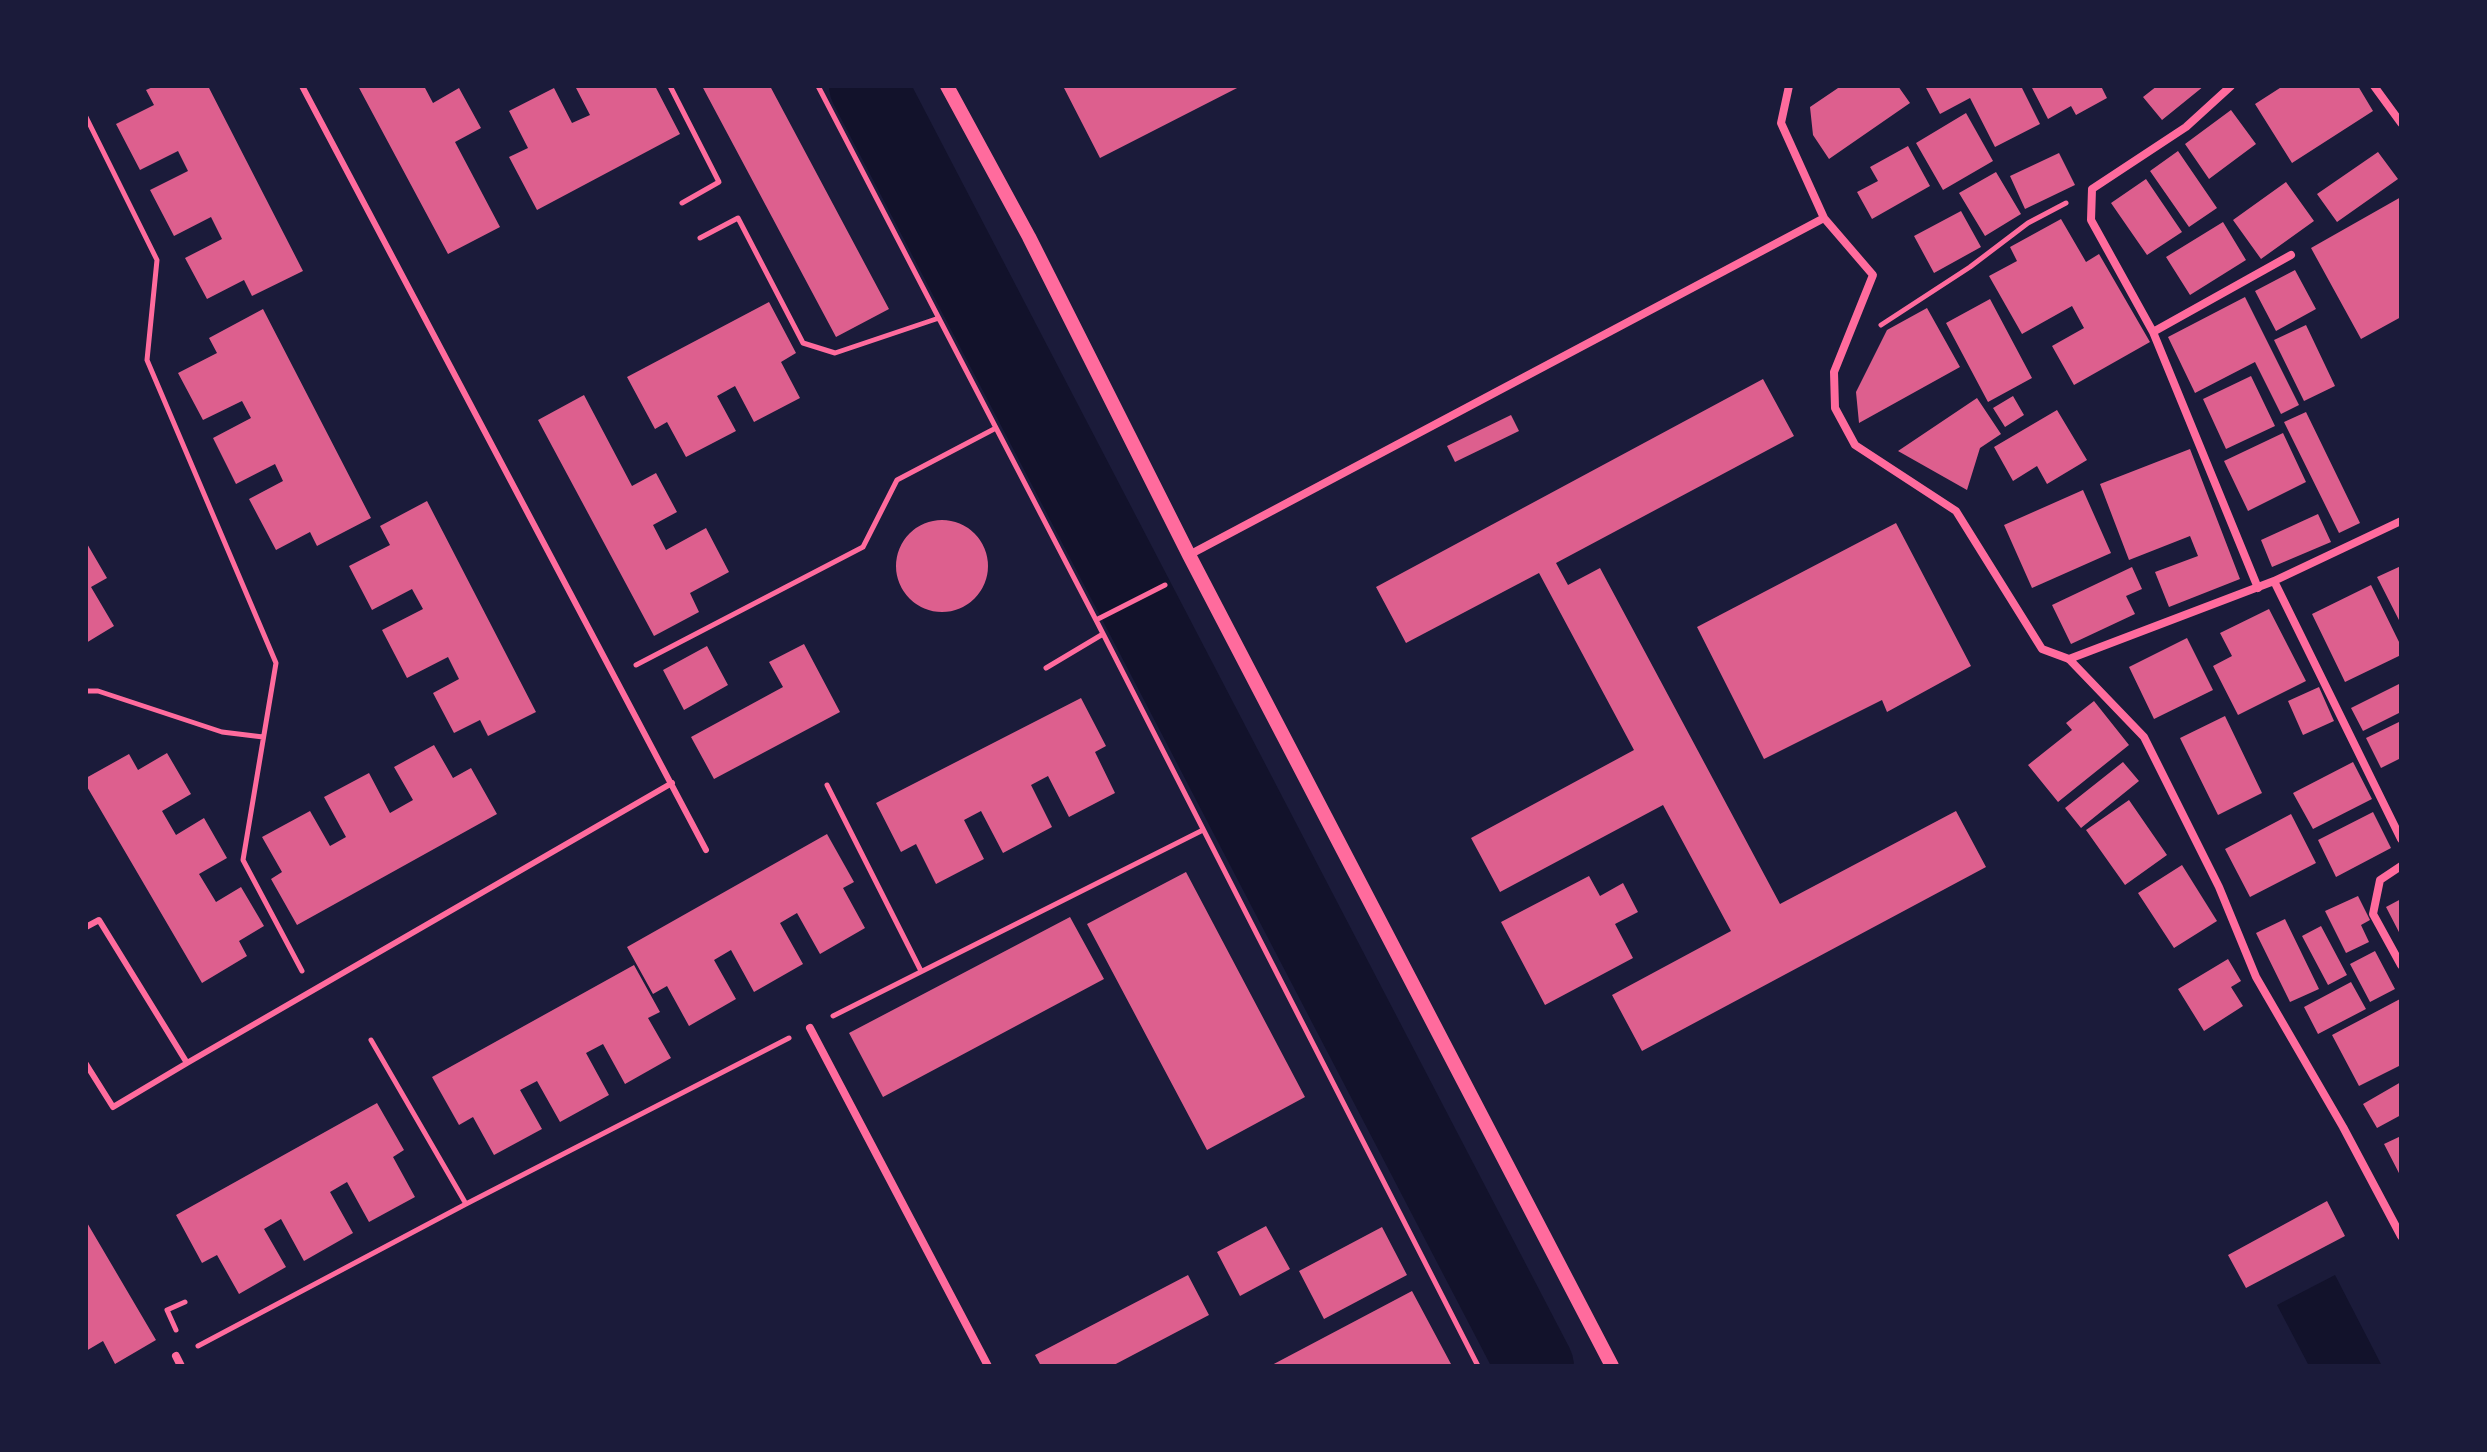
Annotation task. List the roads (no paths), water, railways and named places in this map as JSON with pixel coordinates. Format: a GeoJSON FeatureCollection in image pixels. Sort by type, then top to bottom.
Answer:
{"type":"FeatureCollection","features":[{"type":"Feature","properties":{"kind":"street"},"geometry":{"type":"LineString","coordinates":[[947,86],[1029,237],[1189,555],[1612,1366]]}},
{"type":"Feature","properties":{"kind":"street"},"geometry":{"type":"LineString","coordinates":[[1789,86],[1781,123],[1824,218],[1873,275],[1834,372],[1835,408],[1855,445],[1956,511],[2042,649],[2069,659],[2144,737],[2219,887],[2256,977],[2343,1127],[2401,1236]]}},
{"type":"Feature","properties":{"kind":"street"},"geometry":{"type":"LineString","coordinates":[[2231,86],[2186,127],[2092,189],[2091,220],[2153,332],[2258,588]]}},
{"type":"Feature","properties":{"kind":"street"},"geometry":{"type":"LineString","coordinates":[[2374,86],[2401,123]]}},
{"type":"Feature","properties":{"kind":"street"},"geometry":{"type":"LineString","coordinates":[[1189,555],[1824,218]]}},
{"type":"Feature","properties":{"kind":"street"},"geometry":{"type":"LineString","coordinates":[[2153,332],[2291,255]]}},
{"type":"Feature","properties":{"kind":"street"},"geometry":{"type":"LineString","coordinates":[[2069,659],[2258,588],[2401,521]]}},
{"type":"Feature","properties":{"kind":"street"},"geometry":{"type":"LineString","coordinates":[[2274,581],[2401,839]]}},
{"type":"Feature","properties":{"kind":"street"},"geometry":{"type":"LineString","coordinates":[[2401,866],[2380,880],[2373,914],[2401,965]]}},
{"type":"Feature","properties":{"kind":"street"},"geometry":{"type":"LineString","coordinates":[[810,1028],[988,1366]]}},
{"type":"Feature","properties":{"kind":"street"},"geometry":{"type":"LineString","coordinates":[[176,1356],[181,1366]]}},
{"type":"Feature","properties":{"kind":"lane"},"geometry":{"type":"LineString","coordinates":[[302,86],[706,850]]}},
{"type":"Feature","properties":{"kind":"lane"},"geometry":{"type":"LineString","coordinates":[[86,1064],[113,1107],[672,783]]}},
{"type":"Feature","properties":{"kind":"lane"},"geometry":{"type":"LineString","coordinates":[[86,927],[99,920],[187,1063]]}},
{"type":"Feature","properties":{"kind":"waterway"},"geometry":{"type":"LineString","coordinates":[[868,86],[1535,1366]]}}]}
